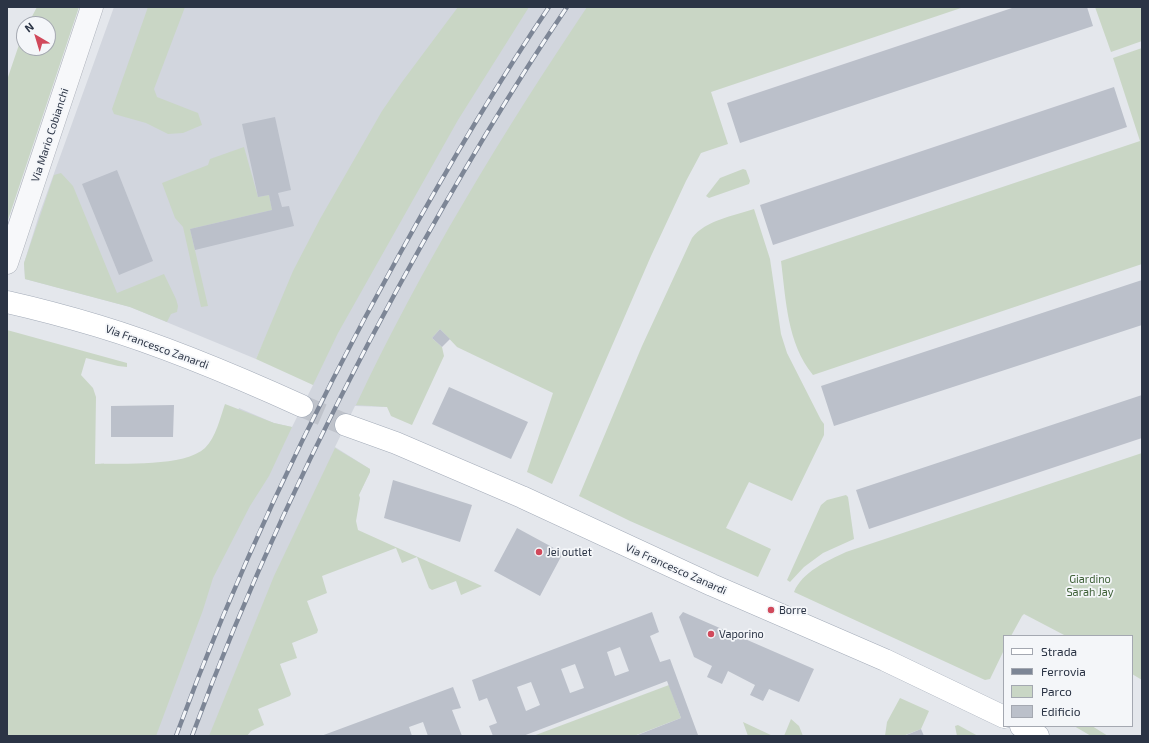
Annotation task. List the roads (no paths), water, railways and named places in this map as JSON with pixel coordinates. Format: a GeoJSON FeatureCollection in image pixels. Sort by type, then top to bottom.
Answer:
{"type":"FeatureCollection","features":[{"type":"Feature","properties":{"kind":"main road","name":"Via Francesco Zanardi"},"geometry":{"type":"LineString","coordinates":[[7,302],[98,326],[129,336],[249,383],[302,406]]}},
{"type":"Feature","properties":{"kind":"main road","name":"Via Francesco Zanardi"},"geometry":{"type":"LineString","coordinates":[[346,425],[396,443],[515,494],[712,585],[899,666],[1003,717]]}},
{"type":"Feature","properties":{"kind":"main road"},"geometry":{"type":"LineString","coordinates":[[1023,727],[1038,736]]}},
{"type":"Feature","properties":{"kind":"street","name":"Via Mario Cobianchi"},"geometry":{"type":"LineString","coordinates":[[7,263],[92,7]]}},
{"type":"Feature","properties":{"kind":"tunnel"},"geometry":{"type":"LineString","coordinates":[[302,406],[346,425]]}},
{"type":"Feature","properties":{"kind":"railway"},"geometry":{"type":"LineString","coordinates":[[176,736],[224,613],[250,552],[306,433],[366,315],[489,99],[549,7]]}},
{"type":"Feature","properties":{"kind":"railway"},"geometry":{"type":"LineString","coordinates":[[192,736],[237,621],[287,507],[341,396],[399,286],[459,180],[522,75],[567,7]]}},
{"type":"Feature","properties":{"kind":"place","name":"Jei outlet"},"geometry":{"type":"Point","coordinates":[539,552]}},
{"type":"Feature","properties":{"kind":"place","name":"Borre"},"geometry":{"type":"Point","coordinates":[771,610]}},
{"type":"Feature","properties":{"kind":"place","name":"Vaporino"},"geometry":{"type":"Point","coordinates":[711,634]}},
{"type":"Feature","properties":{"kind":"park label","name":"Giardino Sarah Jay"},"geometry":{"type":"Point","coordinates":[1090,585]}}]}
